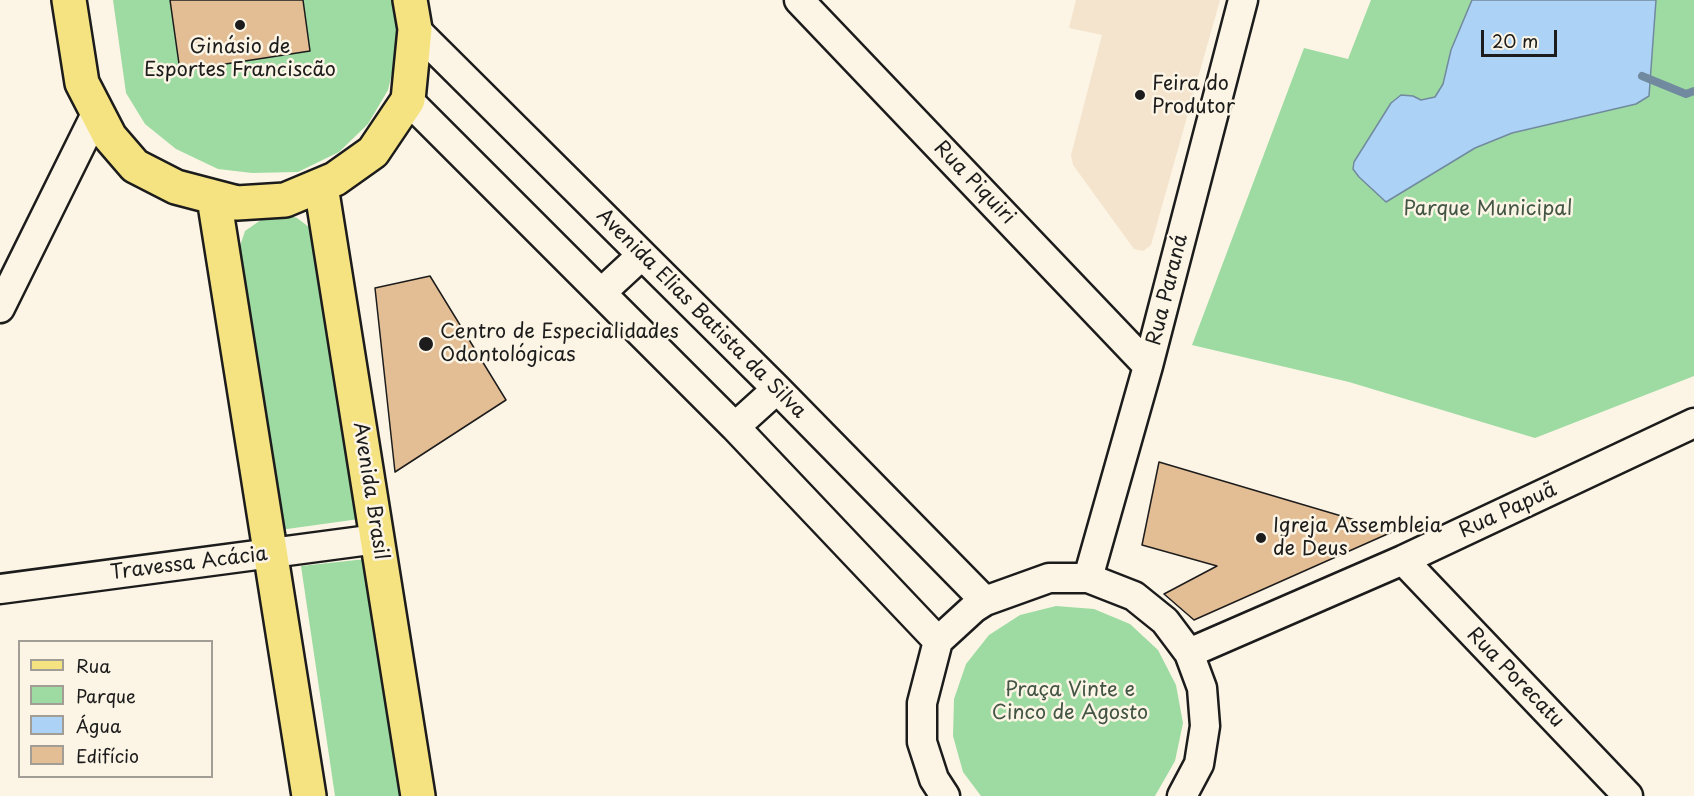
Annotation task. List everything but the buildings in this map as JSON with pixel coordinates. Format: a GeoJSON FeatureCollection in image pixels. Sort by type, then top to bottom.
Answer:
{"type":"FeatureCollection","features":[{"type":"Feature","properties":{"kind":"main road"},"geometry":{"type":"LineString","coordinates":[[69,0],[82,84],[110,137],[135,166],[176,187],[237,203],[285,200],[335,179],[373,152],[408,100],[413,14]]}},
{"type":"Feature","properties":{"kind":"main road","name":"Avenida Brasil"},"geometry":{"type":"LineString","coordinates":[[321,186],[418,796]]}},
{"type":"Feature","properties":{"kind":"main road"},"geometry":{"type":"LineString","coordinates":[[214,198],[309,796]]}},
{"type":"Feature","properties":{"kind":"street","name":"Rua Piquiri"},"geometry":{"type":"LineString","coordinates":[[799,0],[1148,366]]}},
{"type":"Feature","properties":{"kind":"street","name":"Rua Paraná"},"geometry":{"type":"LineString","coordinates":[[1088,578],[1148,366],[1243,0]]}},
{"type":"Feature","properties":{"kind":"street","name":"Avenida Elias Batista da Silva"},"geometry":{"type":"LineString","coordinates":[[413,14],[642,255],[985,601]]}},
{"type":"Feature","properties":{"kind":"street"},"geometry":{"type":"LineString","coordinates":[[408,100],[735,427],[938,641]]}},
{"type":"Feature","properties":{"kind":"street"},"geometry":{"type":"LineString","coordinates":[[0,308],[97,112]]}},
{"type":"Feature","properties":{"kind":"street"},"geometry":{"type":"LineString","coordinates":[[601,293],[642,255]]}},
{"type":"Feature","properties":{"kind":"street"},"geometry":{"type":"LineString","coordinates":[[735,427],[777,389]]}},
{"type":"Feature","properties":{"kind":"street","name":"Rua Papuã"},"geometry":{"type":"LineString","coordinates":[[1188,653],[1403,560],[1694,423]]}},
{"type":"Feature","properties":{"kind":"street","name":"Travessa Acácia"},"geometry":{"type":"LineString","coordinates":[[0,589],[377,539]]}},
{"type":"Feature","properties":{"kind":"street","name":"Rua Porecatu"},"geometry":{"type":"LineString","coordinates":[[1403,560],[1628,796]]}},
{"type":"Feature","properties":{"kind":"street"},"geometry":{"type":"LineString","coordinates":[[945,796],[934,779],[922,742],[922,703],[938,641],[985,601],[1048,578],[1088,578],[1134,596],[1165,621],[1188,653],[1202,688],[1205,726],[1199,764],[1182,796]]}},
{"type":"Feature","properties":{"kind":"shaded area","name":"Feira do Produtor"},"geometry":{"type":"Polygon","coordinates":[[[1076,0],[1220,0],[1151,245],[1143,251],[1134,249],[1073,165],[1071,155],[1102,35],[1069,28],[1076,0]]]}},
{"type":"Feature","properties":{"kind":"green space"},"geometry":{"type":"Polygon","coordinates":[[[113,0],[394,0],[400,39],[388,90],[368,124],[339,152],[298,172],[252,173],[218,169],[176,149],[145,124],[126,93],[113,0]]]}},
{"type":"Feature","properties":{"kind":"green space","name":"Parque Municipal"},"geometry":{"type":"Polygon","coordinates":[[[1371,0],[1694,0],[1694,376],[1535,438],[1349,382],[1192,345],[1304,48],[1348,59],[1371,0]]]}},
{"type":"Feature","properties":{"kind":"green space"},"geometry":{"type":"Polygon","coordinates":[[[283,213],[297,218],[309,227],[318,240],[359,519],[280,530],[239,249],[245,231],[268,215],[283,213]]]}},
{"type":"Feature","properties":{"kind":"green space"},"geometry":{"type":"Polygon","coordinates":[[[375,558],[411,796],[335,796],[301,566],[375,558]]]}},
{"type":"Feature","properties":{"kind":"green space","name":"Praça Vinte e Cinco de Agosto"},"geometry":{"type":"Polygon","coordinates":[[[1056,606],[1094,609],[1130,624],[1158,650],[1176,685],[1183,723],[1175,761],[1155,796],[981,796],[963,772],[953,736],[954,699],[966,664],[989,635],[1020,615],[1056,606]]]}},
{"type":"Feature","properties":{"kind":"water"},"geometry":{"type":"Polygon","coordinates":[[[1472,0],[1656,0],[1649,96],[1636,104],[1512,133],[1475,148],[1386,202],[1359,177],[1353,169],[1354,162],[1391,103],[1401,95],[1413,96],[1421,100],[1435,97],[1443,84],[1451,50],[1472,0]]]}},
{"type":"Feature","properties":{"kind":"waterway"},"geometry":{"type":"LineString","coordinates":[[1642,76],[1686,94],[1694,91]]}},
{"type":"Feature","properties":{"kind":"place","name":"Ginásio de Esportes Franciscão"},"geometry":{"type":"Point","coordinates":[240,25]}},
{"type":"Feature","properties":{"kind":"place","name":"Feira do Produtor"},"geometry":{"type":"Point","coordinates":[1140,95]}},
{"type":"Feature","properties":{"kind":"place","name":"Centro de Especialidades Odontológicas"},"geometry":{"type":"Point","coordinates":[426,344]}},
{"type":"Feature","properties":{"kind":"place","name":"Igreja Assembleia de Deus"},"geometry":{"type":"Point","coordinates":[1261,538]}}]}
